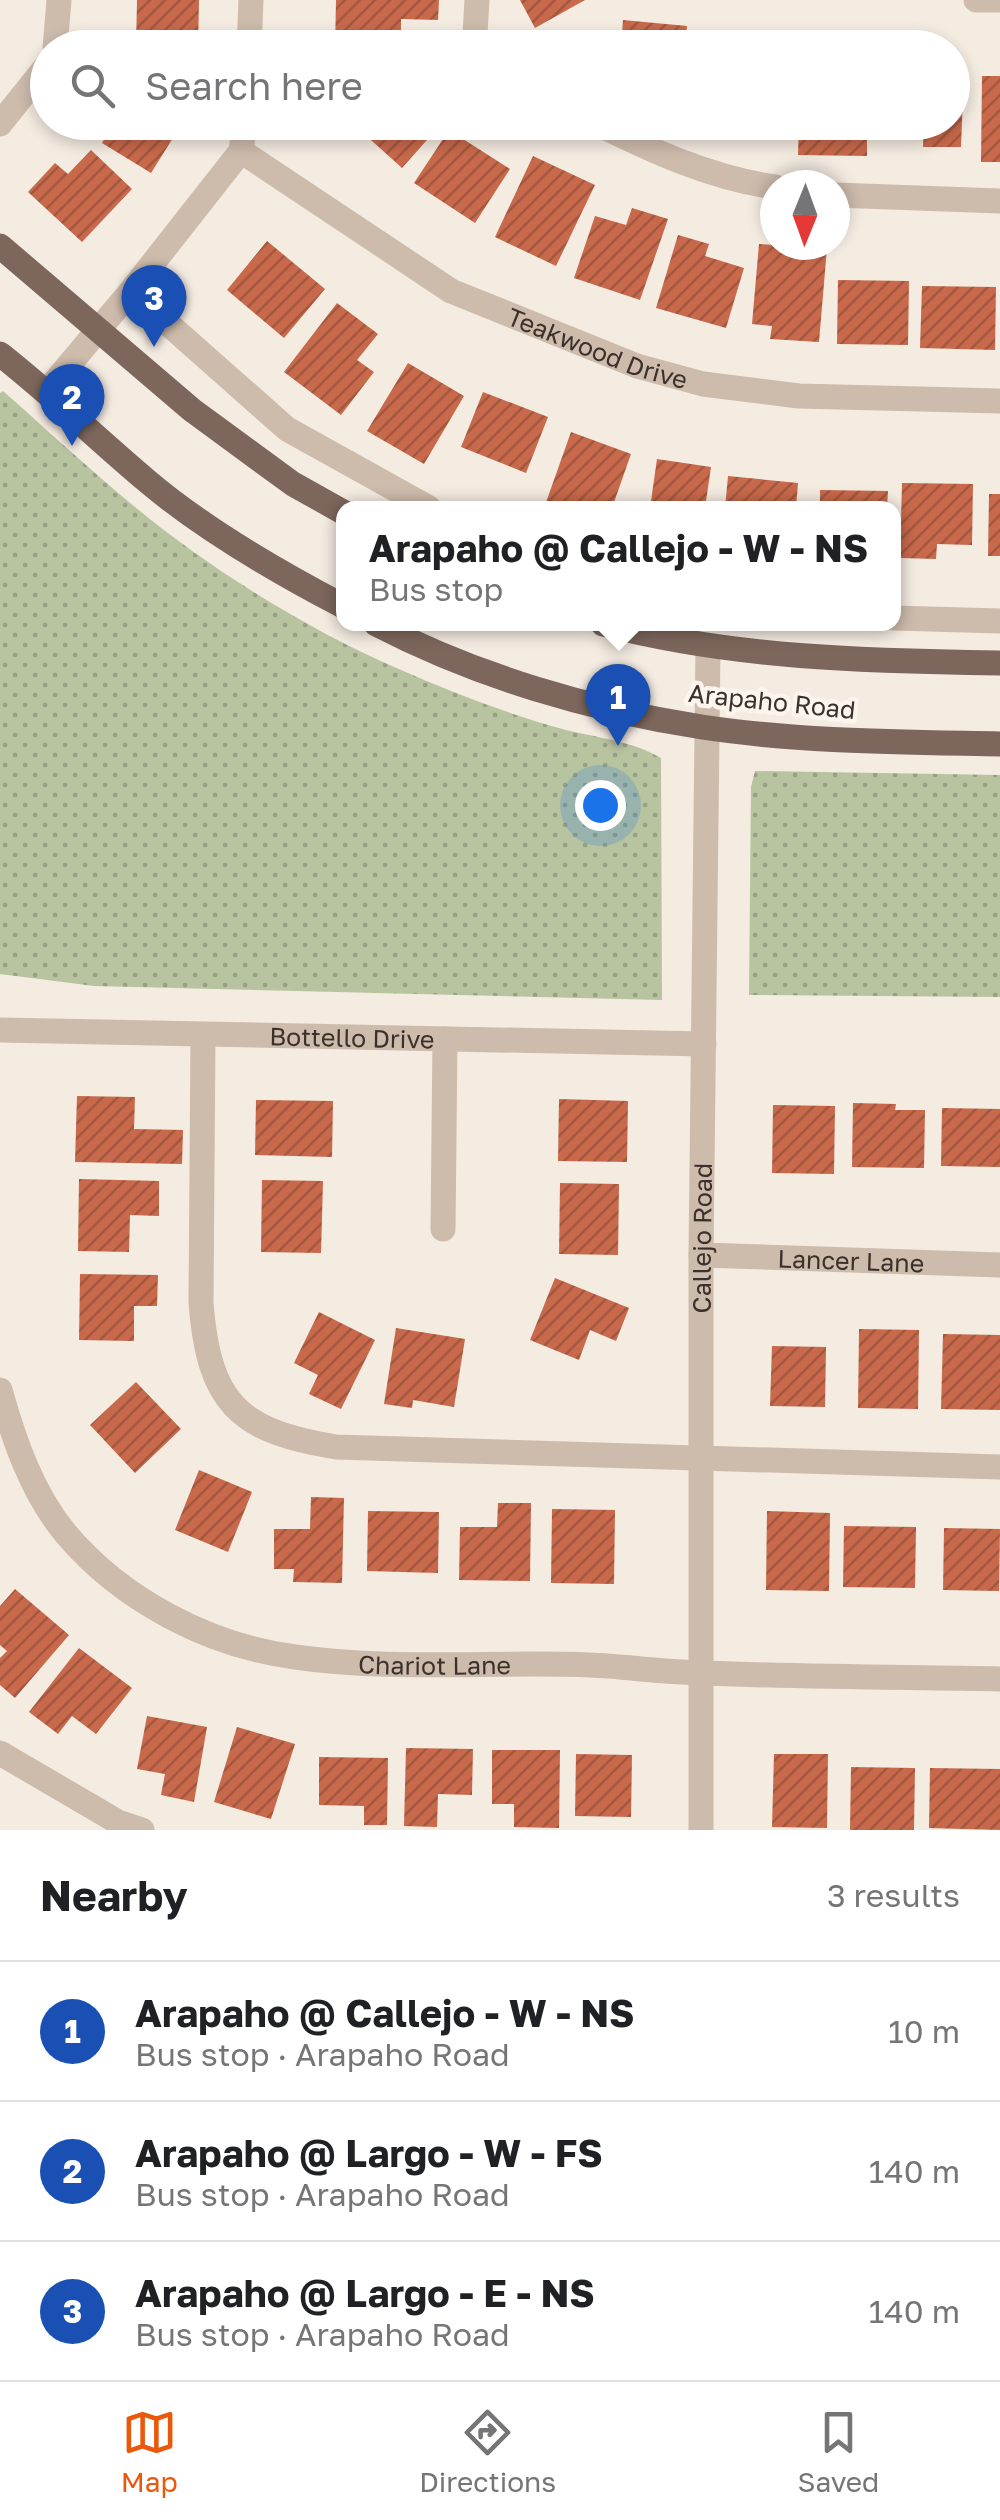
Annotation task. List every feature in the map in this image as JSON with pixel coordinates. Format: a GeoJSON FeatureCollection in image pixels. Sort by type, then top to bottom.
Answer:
{"type":"FeatureCollection","features":[{"type":"Feature","properties":{"kind":"main road"},"geometry":{"type":"LineString","coordinates":[[0,246],[192,410],[294,484],[336,508]]}},
{"type":"Feature","properties":{"kind":"main road"},"geometry":{"type":"LineString","coordinates":[[0,354],[149,483],[300,584],[336,602]]}},
{"type":"Feature","properties":{"kind":"main road","name":"Arapaho Road"},"geometry":{"type":"LineString","coordinates":[[392,631],[519,682],[611,710],[705,728],[874,742],[1000,744]]}},
{"type":"Feature","properties":{"kind":"main road","name":"Arapaho Road"},"geometry":{"type":"LineString","coordinates":[[636,631],[708,646],[867,661],[1000,663]]}},
{"type":"Feature","properties":{"kind":"street"},"geometry":{"type":"LineString","coordinates":[[57,30],[58,0]]}},
{"type":"Feature","properties":{"kind":"street"},"geometry":{"type":"LineString","coordinates":[[250,30],[251,0]]}},
{"type":"Feature","properties":{"kind":"street"},"geometry":{"type":"LineString","coordinates":[[476,30],[477,0]]}},
{"type":"Feature","properties":{"kind":"street"},"geometry":{"type":"LineString","coordinates":[[976,0],[1000,0]]}},
{"type":"Feature","properties":{"kind":"street"},"geometry":{"type":"LineString","coordinates":[[0,124],[30,86]]}},
{"type":"Feature","properties":{"kind":"street"},"geometry":{"type":"LineString","coordinates":[[47,391],[132,291],[241,151],[242,140]]}},
{"type":"Feature","properties":{"kind":"street"},"geometry":{"type":"LineString","coordinates":[[630,140],[732,181],[760,185]]}},
{"type":"Feature","properties":{"kind":"street","name":"Teakwood Drive"},"geometry":{"type":"LineString","coordinates":[[241,151],[451,291],[637,366],[703,384],[800,396],[1000,401]]}},
{"type":"Feature","properties":{"kind":"street"},"geometry":{"type":"LineString","coordinates":[[850,196],[1000,201]]}},
{"type":"Feature","properties":{"kind":"street"},"geometry":{"type":"LineString","coordinates":[[132,291],[287,430],[416,501]]}},
{"type":"Feature","properties":{"kind":"street"},"geometry":{"type":"LineString","coordinates":[[901,618],[1000,621]]}},
{"type":"Feature","properties":{"kind":"street","name":"Callejo Road"},"geometry":{"type":"LineString","coordinates":[[701,1830],[701,1255],[708,646]]}},
{"type":"Feature","properties":{"kind":"street","name":"Bottello Drive"},"geometry":{"type":"LineString","coordinates":[[0,1030],[704,1044]]}},
{"type":"Feature","properties":{"kind":"street"},"geometry":{"type":"LineString","coordinates":[[203,1035],[202,1320],[209,1365],[235,1412],[304,1442],[336,1447],[1000,1467]]}},
{"type":"Feature","properties":{"kind":"street"},"geometry":{"type":"LineString","coordinates":[[443,1229],[445,1039]]}},
{"type":"Feature","properties":{"kind":"street","name":"Lancer Lane"},"geometry":{"type":"LineString","coordinates":[[701,1255],[1000,1265]]}},
{"type":"Feature","properties":{"kind":"street","name":"Chariot Lane"},"geometry":{"type":"LineString","coordinates":[[0,1390],[13,1438],[36,1487],[65,1532],[106,1574],[160,1610],[221,1640],[296,1658],[341,1662],[593,1665],[701,1672],[1000,1679]]}},
{"type":"Feature","properties":{"kind":"street"},"geometry":{"type":"LineString","coordinates":[[0,1753],[118,1822],[142,1830]]}},
{"type":"Feature","properties":{"kind":"green space"},"geometry":{"type":"Polygon","coordinates":[[[3,391],[164,530],[228,576],[297,618],[367,655],[462,695],[545,724],[627,744],[661,758],[662,1000],[94,986],[0,974],[3,391]]]}},
{"type":"Feature","properties":{"kind":"green space"},"geometry":{"type":"Polygon","coordinates":[[[755,771],[1000,775],[1000,997],[749,995],[751,787],[755,771]]]}},
{"type":"Feature","properties":{"kind":"building"},"geometry":{"type":"Polygon","coordinates":[[[137,0],[199,0],[198,30],[136,30],[137,0]]]}},
{"type":"Feature","properties":{"kind":"building"},"geometry":{"type":"Polygon","coordinates":[[[336,0],[439,0],[438,20],[401,19],[401,30],[335,30],[336,0]]]}},
{"type":"Feature","properties":{"kind":"building"},"geometry":{"type":"Polygon","coordinates":[[[520,0],[585,0],[535,28],[520,0]]]}},
{"type":"Feature","properties":{"kind":"building"},"geometry":{"type":"Polygon","coordinates":[[[623,20],[687,26],[687,30],[622,30],[623,20]]]}},
{"type":"Feature","properties":{"kind":"building"},"geometry":{"type":"Polygon","coordinates":[[[982,76],[1000,76],[1000,162],[981,162],[982,76]]]}},
{"type":"Feature","properties":{"kind":"building"},"geometry":{"type":"Polygon","coordinates":[[[104,140],[172,140],[151,173],[102,143],[104,140]]]}},
{"type":"Feature","properties":{"kind":"building"},"geometry":{"type":"Polygon","coordinates":[[[371,140],[427,140],[402,168],[371,140]]]}},
{"type":"Feature","properties":{"kind":"building"},"geometry":{"type":"Polygon","coordinates":[[[442,140],[465,140],[510,169],[475,223],[414,183],[442,140]]]}},
{"type":"Feature","properties":{"kind":"building"},"geometry":{"type":"Polygon","coordinates":[[[798,140],[867,140],[867,156],[798,155],[798,140]]]}},
{"type":"Feature","properties":{"kind":"building"},"geometry":{"type":"Polygon","coordinates":[[[923,140],[961,140],[961,147],[923,147],[923,140]]]}},
{"type":"Feature","properties":{"kind":"building"},"geometry":{"type":"Polygon","coordinates":[[[91,150],[132,189],[82,242],[28,192],[55,163],[68,174],[91,150]]]}},
{"type":"Feature","properties":{"kind":"building"},"geometry":{"type":"Polygon","coordinates":[[[533,156],[595,185],[556,266],[495,237],[533,156]]]}},
{"type":"Feature","properties":{"kind":"building"},"geometry":{"type":"Polygon","coordinates":[[[632,208],[668,219],[640,300],[574,278],[595,216],[626,225],[632,208]]]}},
{"type":"Feature","properties":{"kind":"building"},"geometry":{"type":"Polygon","coordinates":[[[678,235],[709,244],[705,256],[744,268],[726,328],[656,308],[678,235]]]}},
{"type":"Feature","properties":{"kind":"building"},"geometry":{"type":"Polygon","coordinates":[[[267,241],[325,289],[284,338],[227,290],[267,241]]]}},
{"type":"Feature","properties":{"kind":"building"},"geometry":{"type":"Polygon","coordinates":[[[759,244],[760,260],[826,260],[819,342],[770,339],[772,326],[752,324],[759,244]]]}},
{"type":"Feature","properties":{"kind":"building"},"geometry":{"type":"Polygon","coordinates":[[[838,280],[909,281],[908,345],[837,344],[838,280]]]}},
{"type":"Feature","properties":{"kind":"building"},"geometry":{"type":"Polygon","coordinates":[[[922,286],[996,287],[995,350],[920,348],[922,286]]]}},
{"type":"Feature","properties":{"kind":"building"},"geometry":{"type":"Polygon","coordinates":[[[337,303],[378,334],[357,360],[374,372],[341,415],[284,372],[337,303]]]}},
{"type":"Feature","properties":{"kind":"building"},"geometry":{"type":"Polygon","coordinates":[[[408,363],[464,396],[424,464],[367,431],[408,363]]]}},
{"type":"Feature","properties":{"kind":"building"},"geometry":{"type":"Polygon","coordinates":[[[483,392],[548,417],[526,473],[461,447],[483,392]]]}},
{"type":"Feature","properties":{"kind":"building"},"geometry":{"type":"Polygon","coordinates":[[[571,432],[631,454],[614,501],[546,501],[571,432]]]}},
{"type":"Feature","properties":{"kind":"building"},"geometry":{"type":"Polygon","coordinates":[[[657,459],[711,467],[706,501],[651,501],[657,459]]]}},
{"type":"Feature","properties":{"kind":"building"},"geometry":{"type":"Polygon","coordinates":[[[728,476],[798,483],[797,501],[726,501],[728,476]]]}},
{"type":"Feature","properties":{"kind":"building"},"geometry":{"type":"Polygon","coordinates":[[[902,483],[973,484],[972,545],[937,544],[936,559],[901,558],[902,483]]]}},
{"type":"Feature","properties":{"kind":"building"},"geometry":{"type":"Polygon","coordinates":[[[820,490],[888,491],[887,501],[820,501],[820,490]]]}},
{"type":"Feature","properties":{"kind":"building"},"geometry":{"type":"Polygon","coordinates":[[[989,494],[1000,494],[1000,556],[988,556],[989,494]]]}},
{"type":"Feature","properties":{"kind":"building"},"geometry":{"type":"Polygon","coordinates":[[[77,1096],[135,1097],[134,1129],[183,1130],[182,1164],[75,1162],[77,1096]]]}},
{"type":"Feature","properties":{"kind":"building"},"geometry":{"type":"Polygon","coordinates":[[[559,1099],[628,1101],[627,1162],[558,1161],[559,1099]]]}},
{"type":"Feature","properties":{"kind":"building"},"geometry":{"type":"Polygon","coordinates":[[[256,1100],[333,1101],[332,1157],[255,1155],[256,1100]]]}},
{"type":"Feature","properties":{"kind":"building"},"geometry":{"type":"Polygon","coordinates":[[[853,1103],[896,1104],[895,1110],[925,1110],[924,1168],[852,1167],[853,1103]]]}},
{"type":"Feature","properties":{"kind":"building"},"geometry":{"type":"Polygon","coordinates":[[[773,1105],[835,1106],[834,1174],[772,1173],[773,1105]]]}},
{"type":"Feature","properties":{"kind":"building"},"geometry":{"type":"Polygon","coordinates":[[[942,1108],[1000,1109],[1000,1167],[941,1166],[942,1108]]]}},
{"type":"Feature","properties":{"kind":"building"},"geometry":{"type":"Polygon","coordinates":[[[79,1179],[159,1181],[159,1216],[130,1215],[129,1252],[78,1251],[79,1179]]]}},
{"type":"Feature","properties":{"kind":"building"},"geometry":{"type":"Polygon","coordinates":[[[262,1180],[323,1181],[321,1253],[261,1252],[262,1180]]]}},
{"type":"Feature","properties":{"kind":"building"},"geometry":{"type":"Polygon","coordinates":[[[560,1183],[619,1184],[618,1255],[559,1254],[560,1183]]]}},
{"type":"Feature","properties":{"kind":"building"},"geometry":{"type":"Polygon","coordinates":[[[80,1274],[158,1275],[157,1306],[134,1306],[134,1341],[79,1340],[80,1274]]]}},
{"type":"Feature","properties":{"kind":"building"},"geometry":{"type":"Polygon","coordinates":[[[555,1278],[629,1308],[616,1341],[590,1330],[579,1360],[530,1340],[555,1278]]]}},
{"type":"Feature","properties":{"kind":"building"},"geometry":{"type":"Polygon","coordinates":[[[319,1312],[375,1340],[341,1409],[309,1394],[318,1375],[294,1363],[319,1312]]]}},
{"type":"Feature","properties":{"kind":"building"},"geometry":{"type":"Polygon","coordinates":[[[396,1328],[465,1339],[454,1407],[413,1400],[412,1408],[384,1404],[396,1328]]]}},
{"type":"Feature","properties":{"kind":"building"},"geometry":{"type":"Polygon","coordinates":[[[859,1329],[919,1330],[918,1409],[858,1408],[859,1329]]]}},
{"type":"Feature","properties":{"kind":"building"},"geometry":{"type":"Polygon","coordinates":[[[943,1334],[1000,1335],[1000,1410],[941,1409],[943,1334]]]}},
{"type":"Feature","properties":{"kind":"building"},"geometry":{"type":"Polygon","coordinates":[[[772,1346],[826,1347],[825,1407],[770,1406],[772,1346]]]}},
{"type":"Feature","properties":{"kind":"building"},"geometry":{"type":"Polygon","coordinates":[[[136,1382],[181,1429],[135,1473],[90,1425],[136,1382]]]}},
{"type":"Feature","properties":{"kind":"building"},"geometry":{"type":"Polygon","coordinates":[[[199,1470],[252,1492],[228,1552],[175,1530],[199,1470]]]}},
{"type":"Feature","properties":{"kind":"building"},"geometry":{"type":"Polygon","coordinates":[[[311,1497],[344,1498],[342,1583],[293,1582],[294,1569],[274,1569],[274,1529],[310,1529],[311,1497]]]}},
{"type":"Feature","properties":{"kind":"building"},"geometry":{"type":"Polygon","coordinates":[[[498,1503],[531,1503],[530,1581],[459,1580],[460,1527],[497,1527],[498,1503]]]}},
{"type":"Feature","properties":{"kind":"building"},"geometry":{"type":"Polygon","coordinates":[[[552,1509],[615,1510],[614,1584],[551,1583],[552,1509]]]}},
{"type":"Feature","properties":{"kind":"building"},"geometry":{"type":"Polygon","coordinates":[[[368,1511],[439,1512],[438,1573],[367,1571],[368,1511]]]}},
{"type":"Feature","properties":{"kind":"building"},"geometry":{"type":"Polygon","coordinates":[[[767,1511],[830,1513],[829,1591],[766,1590],[767,1511]]]}},
{"type":"Feature","properties":{"kind":"building"},"geometry":{"type":"Polygon","coordinates":[[[844,1526],[916,1527],[915,1588],[843,1587],[844,1526]]]}},
{"type":"Feature","properties":{"kind":"building"},"geometry":{"type":"Polygon","coordinates":[[[944,1528],[1000,1529],[999,1591],[943,1590],[944,1528]]]}},
{"type":"Feature","properties":{"kind":"building"},"geometry":{"type":"Polygon","coordinates":[[[15,1589],[69,1635],[15,1698],[0,1685],[0,1658],[7,1651],[0,1645],[0,1606],[15,1589]]]}},
{"type":"Feature","properties":{"kind":"building"},"geometry":{"type":"Polygon","coordinates":[[[79,1648],[132,1688],[96,1734],[72,1716],[58,1734],[29,1712],[79,1648]]]}},
{"type":"Feature","properties":{"kind":"building"},"geometry":{"type":"Polygon","coordinates":[[[147,1716],[207,1727],[194,1802],[161,1795],[165,1774],[137,1769],[147,1716]]]}},
{"type":"Feature","properties":{"kind":"building"},"geometry":{"type":"Polygon","coordinates":[[[237,1727],[295,1744],[271,1819],[214,1802],[237,1727]]]}},
{"type":"Feature","properties":{"kind":"building"},"geometry":{"type":"Polygon","coordinates":[[[406,1748],[473,1749],[472,1795],[438,1794],[437,1827],[404,1826],[406,1748]]]}},
{"type":"Feature","properties":{"kind":"building"},"geometry":{"type":"Polygon","coordinates":[[[492,1750],[560,1750],[559,1828],[514,1827],[514,1804],[492,1804],[492,1750]]]}},
{"type":"Feature","properties":{"kind":"building"},"geometry":{"type":"Polygon","coordinates":[[[576,1754],[632,1755],[631,1817],[575,1816],[576,1754]]]}},
{"type":"Feature","properties":{"kind":"building"},"geometry":{"type":"Polygon","coordinates":[[[774,1754],[828,1754],[827,1828],[772,1827],[774,1754]]]}},
{"type":"Feature","properties":{"kind":"building"},"geometry":{"type":"Polygon","coordinates":[[[319,1757],[388,1758],[387,1825],[364,1825],[364,1806],[319,1805],[319,1757]]]}},
{"type":"Feature","properties":{"kind":"building"},"geometry":{"type":"Polygon","coordinates":[[[851,1767],[915,1768],[914,1830],[850,1830],[851,1767]]]}},
{"type":"Feature","properties":{"kind":"building"},"geometry":{"type":"Polygon","coordinates":[[[930,1768],[1000,1769],[1000,1830],[929,1828],[930,1768]]]}},
{"type":"Feature","properties":{"kind":"place","name":"Arapaho @ Largo - E - NS"},"geometry":{"type":"Point","coordinates":[154,347]}},
{"type":"Feature","properties":{"kind":"place","name":"Arapaho @ Largo - W - FS"},"geometry":{"type":"Point","coordinates":[72,446]}},
{"type":"Feature","properties":{"kind":"place","name":"Arapaho @ Callejo - W - NS"},"geometry":{"type":"Point","coordinates":[618,746]}}]}
